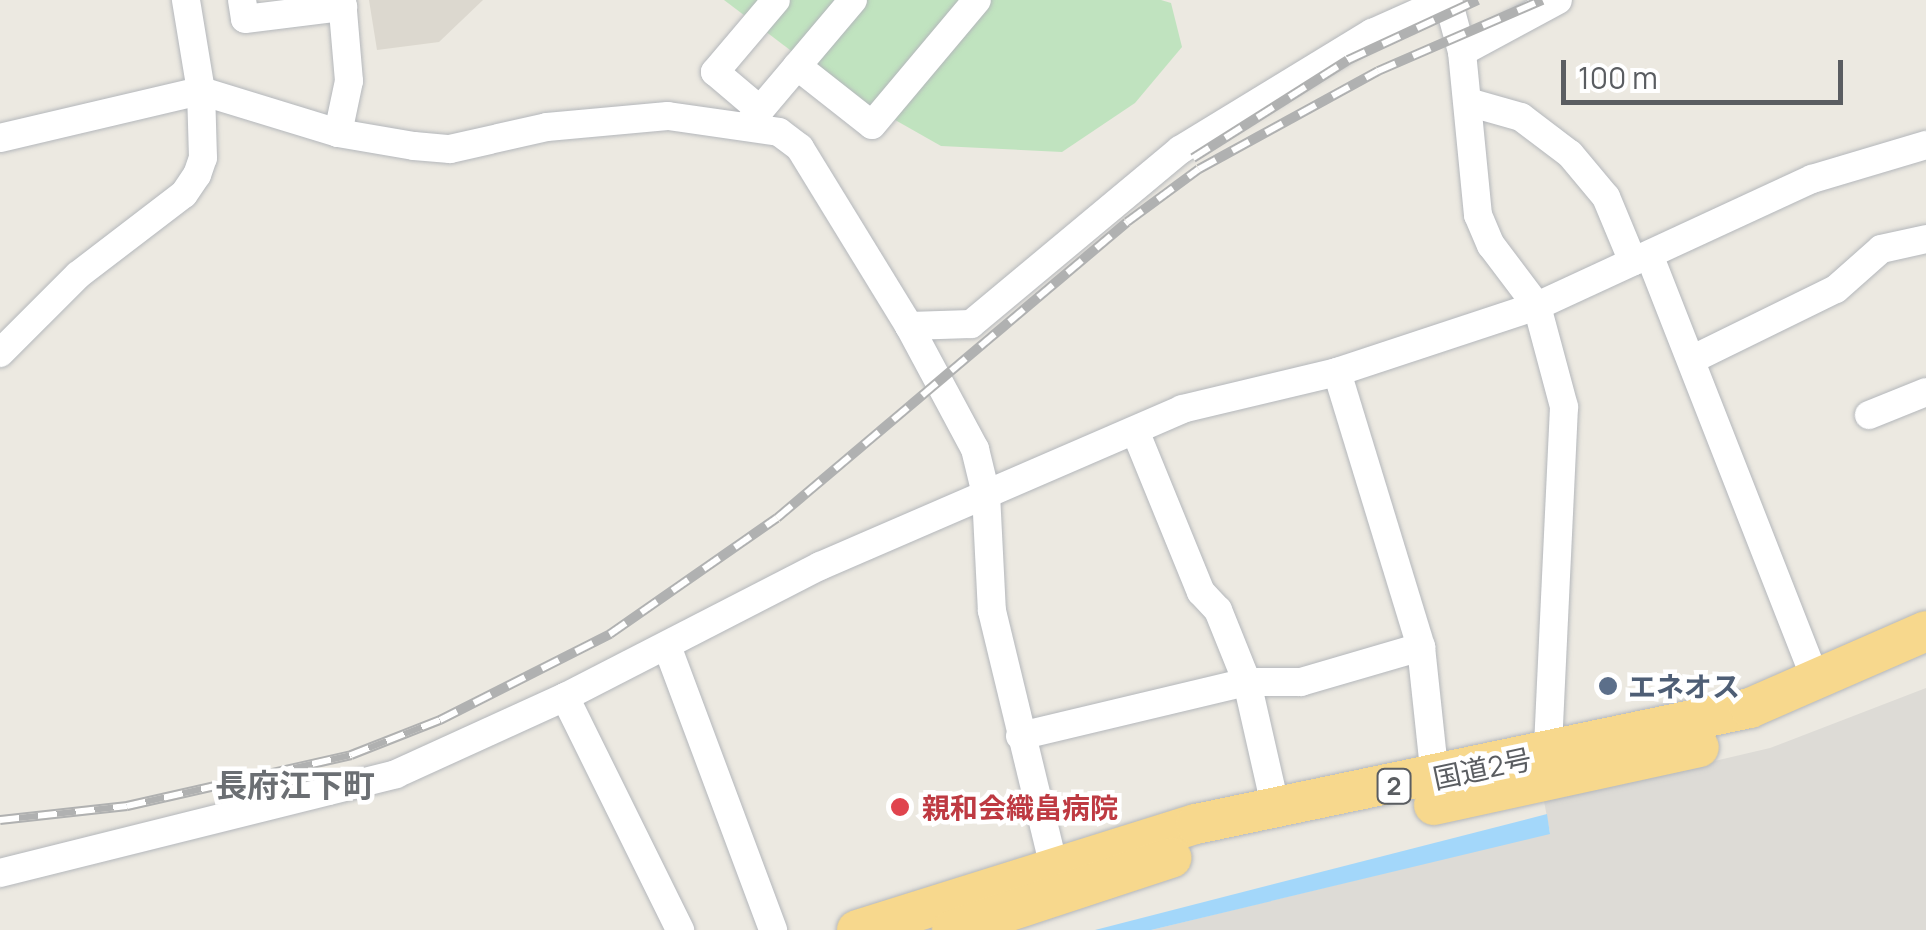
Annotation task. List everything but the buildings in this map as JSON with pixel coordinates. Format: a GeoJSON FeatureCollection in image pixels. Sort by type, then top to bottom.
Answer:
{"type":"FeatureCollection","features":[{"type":"Feature","properties":{"kind":"highway","name":"国道2号"},"geometry":{"type":"LineString","coordinates":[[952,930],[1056,880],[1196,824],[1435,778],[1547,770],[1750,708],[1817,683],[1926,632]]}},
{"type":"Feature","properties":{"kind":"highway","name":"国道2号"},"geometry":{"type":"LineString","coordinates":[[857,930],[1056,880],[1547,770],[1760,732],[1926,660]]}},
{"type":"Feature","properties":{"kind":"street"},"geometry":{"type":"LineString","coordinates":[[0,354],[78,275],[184,194],[203,158],[201,91],[186,0]]}},
{"type":"Feature","properties":{"kind":"street"},"geometry":{"type":"LineString","coordinates":[[242,0],[245,20],[342,4],[349,81],[338,132]]}},
{"type":"Feature","properties":{"kind":"street"},"geometry":{"type":"LineString","coordinates":[[776,0],[715,72],[755,117],[800,148],[910,326],[975,448],[986,494],[992,610],[1056,880]]}},
{"type":"Feature","properties":{"kind":"street"},"geometry":{"type":"LineString","coordinates":[[755,117],[853,0]]}},
{"type":"Feature","properties":{"kind":"street"},"geometry":{"type":"LineString","coordinates":[[797,66],[872,125],[977,0]]}},
{"type":"Feature","properties":{"kind":"street"},"geometry":{"type":"LineString","coordinates":[[910,326],[971,324],[1180,150],[1372,33],[1447,0],[1462,52],[1478,215],[1491,245],[1537,306],[1564,407],[1547,770]]}},
{"type":"Feature","properties":{"kind":"street"},"geometry":{"type":"LineString","coordinates":[[1462,52],[1558,0]]}},
{"type":"Feature","properties":{"kind":"street"},"geometry":{"type":"LineString","coordinates":[[0,138],[201,91],[338,132],[450,149],[614,118],[755,117]]}},
{"type":"Feature","properties":{"kind":"street"},"geometry":{"type":"LineString","coordinates":[[1468,102],[1521,117],[1570,154],[1606,197],[1693,359],[1817,683]]}},
{"type":"Feature","properties":{"kind":"street"},"geometry":{"type":"LineString","coordinates":[[0,873],[396,774],[668,646],[820,566],[1136,434],[1182,409],[1338,372],[1537,306],[1812,179],[1926,145]]}},
{"type":"Feature","properties":{"kind":"street"},"geometry":{"type":"LineString","coordinates":[[1693,359],[1836,289],[1881,248],[1926,239]]}},
{"type":"Feature","properties":{"kind":"street"},"geometry":{"type":"LineString","coordinates":[[1338,372],[1421,647],[1435,778]]}},
{"type":"Feature","properties":{"kind":"street"},"geometry":{"type":"LineString","coordinates":[[1869,415],[1926,392]]}},
{"type":"Feature","properties":{"kind":"street"},"geometry":{"type":"LineString","coordinates":[[1136,434],[1202,592],[1218,610],[1247,682],[1276,810]]}},
{"type":"Feature","properties":{"kind":"street"},"geometry":{"type":"LineString","coordinates":[[668,646],[772,930]]}},
{"type":"Feature","properties":{"kind":"street"},"geometry":{"type":"LineString","coordinates":[[1020,736],[1247,682],[1301,682],[1421,647]]}},
{"type":"Feature","properties":{"kind":"street"},"geometry":{"type":"LineString","coordinates":[[566,696],[680,930]]}},
{"type":"Feature","properties":{"kind":"shaded area"},"geometry":{"type":"Polygon","coordinates":[[[369,0],[483,0],[439,42],[377,50],[369,0]]]}},
{"type":"Feature","properties":{"kind":"shaded area"},"geometry":{"type":"Polygon","coordinates":[[[1926,688],[1926,930],[1151,930],[1550,833],[1544,801],[1770,748],[1926,688]]]}},
{"type":"Feature","properties":{"kind":"green space"},"geometry":{"type":"Polygon","coordinates":[[[724,0],[1161,0],[1171,3],[1182,47],[1135,103],[1062,152],[941,146],[844,91],[724,0]]]}},
{"type":"Feature","properties":{"kind":"water"},"geometry":{"type":"Polygon","coordinates":[[[1547,814],[1550,834],[1151,930],[1095,930],[1547,814]]]}},
{"type":"Feature","properties":{"kind":"railway"},"geometry":{"type":"LineString","coordinates":[[1193,158],[1348,60],[1478,0]]}},
{"type":"Feature","properties":{"kind":"railway"},"geometry":{"type":"LineString","coordinates":[[0,820],[127,806],[351,755],[440,720],[610,634],[777,518],[1127,222],[1199,169],[1378,71],[1542,0]]}},
{"type":"Feature","properties":{"kind":"place","name":"エネオス"},"geometry":{"type":"Point","coordinates":[1608,686]}},
{"type":"Feature","properties":{"kind":"place","name":"親和会織畠病院"},"geometry":{"type":"Point","coordinates":[900,807]}},
{"type":"Feature","properties":{"kind":"district","name":"長府江下町"},"geometry":{"type":"Point","coordinates":[295,785]}}]}
